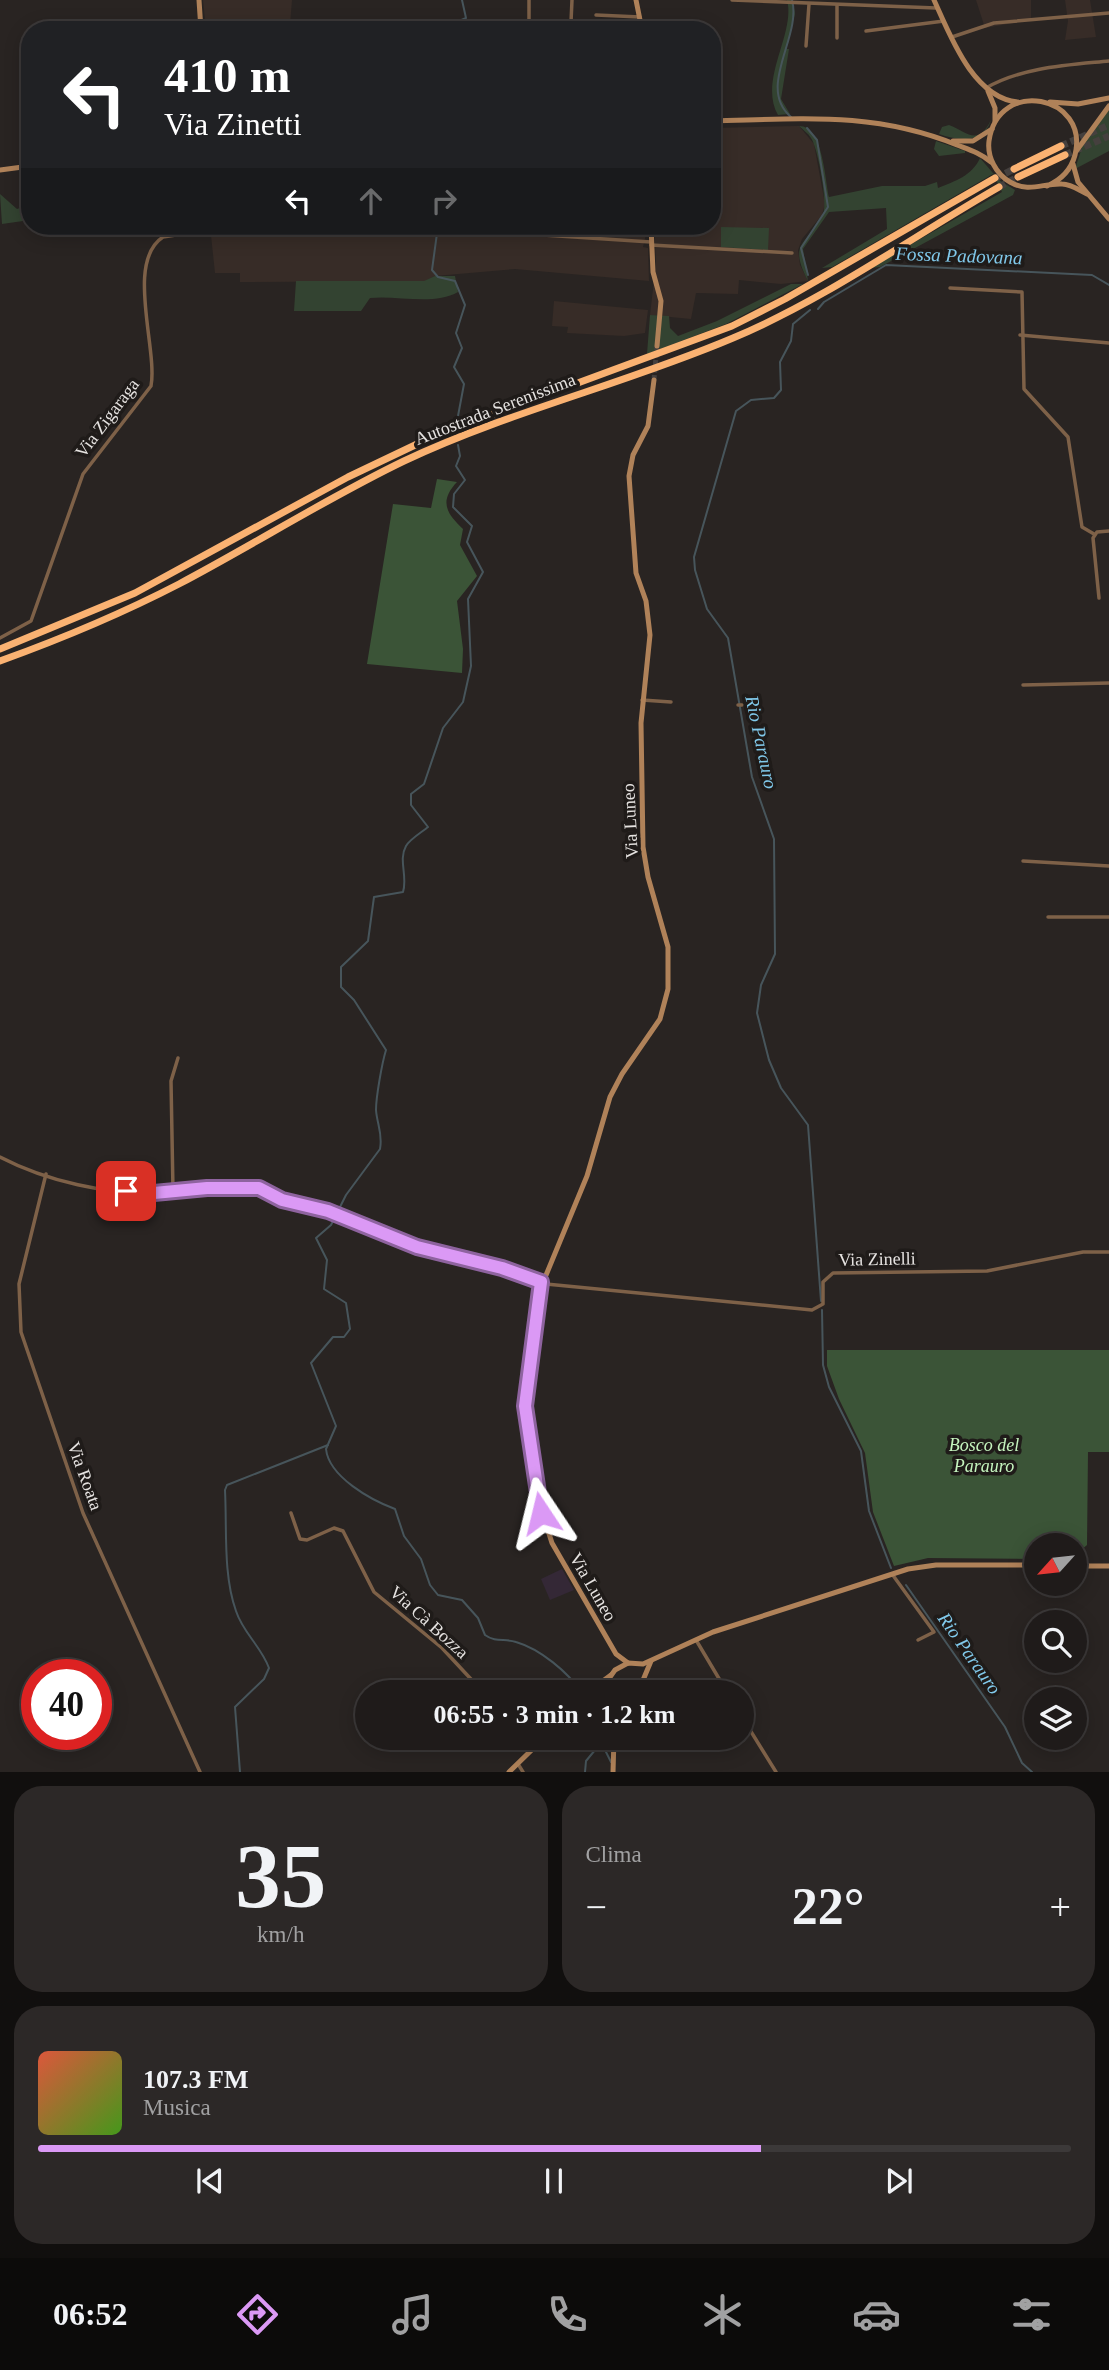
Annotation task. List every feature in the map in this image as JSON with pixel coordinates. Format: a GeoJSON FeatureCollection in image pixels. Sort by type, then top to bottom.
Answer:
{"type":"FeatureCollection","features":[{"type":"Feature","properties":{"kind":"highway"},"geometry":{"type":"LineString","coordinates":[[1014,169],[1061,146]]}},
{"type":"Feature","properties":{"kind":"highway"},"geometry":{"type":"LineString","coordinates":[[1018,177],[1065,155]]}},
{"type":"Feature","properties":{"kind":"highway","name":"Autostrada Serenissima"},"geometry":{"type":"LineString","coordinates":[[0,649],[135,593],[348,478],[434,436],[518,403],[680,347],[757,314],[995,178]]}},
{"type":"Feature","properties":{"kind":"highway","name":"Autostrada Serenissima"},"geometry":{"type":"LineString","coordinates":[[0,661],[141,603],[358,485],[441,445],[736,337],[810,299],[999,187]]}},
{"type":"Feature","properties":{"kind":"street"},"geometry":{"type":"LineString","coordinates":[[200,0],[201,21]]}},
{"type":"Feature","properties":{"kind":"street"},"geometry":{"type":"LineString","coordinates":[[529,0],[529,21]]}},
{"type":"Feature","properties":{"kind":"street"},"geometry":{"type":"LineString","coordinates":[[571,21],[572,0]]}},
{"type":"Feature","properties":{"kind":"street"},"geometry":{"type":"LineString","coordinates":[[636,0],[641,21]]}},
{"type":"Feature","properties":{"kind":"street"},"geometry":{"type":"LineString","coordinates":[[732,0],[937,7]]}},
{"type":"Feature","properties":{"kind":"street"},"geometry":{"type":"LineString","coordinates":[[885,0],[885,7]]}},
{"type":"Feature","properties":{"kind":"street"},"geometry":{"type":"LineString","coordinates":[[934,0],[952,37],[987,89],[995,108],[995,122]]}},
{"type":"Feature","properties":{"kind":"street"},"geometry":{"type":"LineString","coordinates":[[806,46],[808,4]]}},
{"type":"Feature","properties":{"kind":"street"},"geometry":{"type":"LineString","coordinates":[[837,5],[837,38]]}},
{"type":"Feature","properties":{"kind":"street"},"geometry":{"type":"LineString","coordinates":[[952,37],[994,23],[1109,13]]}},
{"type":"Feature","properties":{"kind":"street"},"geometry":{"type":"LineString","coordinates":[[596,15],[640,17]]}},
{"type":"Feature","properties":{"kind":"street"},"geometry":{"type":"LineString","coordinates":[[866,31],[944,21]]}},
{"type":"Feature","properties":{"kind":"street"},"geometry":{"type":"LineString","coordinates":[[987,89],[1002,79],[1034,71],[1109,61]]}},
{"type":"Feature","properties":{"kind":"street"},"geometry":{"type":"LineString","coordinates":[[987,89],[1002,99],[1021,102],[1079,104],[1109,98]]}},
{"type":"Feature","properties":{"kind":"street"},"geometry":{"type":"LineString","coordinates":[[993,164],[988,146],[995,122],[1006,109],[1021,102]]}},
{"type":"Feature","properties":{"kind":"street"},"geometry":{"type":"LineString","coordinates":[[1046,102],[1060,109],[1071,123],[1076,152]]}},
{"type":"Feature","properties":{"kind":"street"},"geometry":{"type":"LineString","coordinates":[[1047,186],[1065,175],[1093,124],[1109,106]]}},
{"type":"Feature","properties":{"kind":"street"},"geometry":{"type":"LineString","coordinates":[[721,121],[863,119],[893,124],[977,152],[1014,184],[1031,188],[1065,184],[1087,194]]}},
{"type":"Feature","properties":{"kind":"street"},"geometry":{"type":"LineString","coordinates":[[949,141],[973,141],[992,129]]}},
{"type":"Feature","properties":{"kind":"street"},"geometry":{"type":"LineString","coordinates":[[1073,161],[1076,179],[1109,219]]}},
{"type":"Feature","properties":{"kind":"street"},"geometry":{"type":"LineString","coordinates":[[0,170],[21,167]]}},
{"type":"Feature","properties":{"kind":"street","name":"Via Zigaraga"},"geometry":{"type":"LineString","coordinates":[[0,638],[31,621],[83,474],[151,386],[145,292],[148,263],[154,246],[163,237],[176,235]]}},
{"type":"Feature","properties":{"kind":"street"},"geometry":{"type":"LineString","coordinates":[[538,235],[792,253]]}},
{"type":"Feature","properties":{"kind":"street"},"geometry":{"type":"LineString","coordinates":[[651,235],[661,301],[657,345]]}},
{"type":"Feature","properties":{"kind":"street"},"geometry":{"type":"LineString","coordinates":[[950,288],[1021,292],[1020,335],[1024,389],[1055,419],[1068,437],[1082,527],[1094,534],[1109,531]]}},
{"type":"Feature","properties":{"kind":"street"},"geometry":{"type":"LineString","coordinates":[[1020,335],[1109,343]]}},
{"type":"Feature","properties":{"kind":"street","name":"Via Luneo"},"geometry":{"type":"LineString","coordinates":[[616,1654],[552,1543],[537,1496],[525,1406],[543,1283],[587,1176],[615,1085],[660,1019],[668,989],[668,947],[644,859],[642,700],[650,635],[646,601],[636,573],[629,476],[632,455],[648,426],[654,380]]}},
{"type":"Feature","properties":{"kind":"street"},"geometry":{"type":"LineString","coordinates":[[1094,534],[1099,598]]}},
{"type":"Feature","properties":{"kind":"street"},"geometry":{"type":"LineString","coordinates":[[1023,685],[1109,683]]}},
{"type":"Feature","properties":{"kind":"street"},"geometry":{"type":"LineString","coordinates":[[642,700],[671,702]]}},
{"type":"Feature","properties":{"kind":"street"},"geometry":{"type":"LineString","coordinates":[[1023,861],[1109,866]]}},
{"type":"Feature","properties":{"kind":"street"},"geometry":{"type":"LineString","coordinates":[[1048,917],[1109,917]]}},
{"type":"Feature","properties":{"kind":"street"},"geometry":{"type":"LineString","coordinates":[[173,1191],[171,1081],[178,1058]]}},
{"type":"Feature","properties":{"kind":"street"},"geometry":{"type":"LineString","coordinates":[[0,1157],[46,1174],[99,1188],[154,1193],[256,1188],[282,1200],[336,1214],[417,1247],[502,1268],[543,1283]]}},
{"type":"Feature","properties":{"kind":"street","name":"Via Roata"},"geometry":{"type":"LineString","coordinates":[[46,1174],[19,1284],[21,1332],[83,1513],[200,1772]]}},
{"type":"Feature","properties":{"kind":"street","name":"Via Zinelli"},"geometry":{"type":"LineString","coordinates":[[543,1283],[812,1310],[823,1304],[823,1282],[833,1273],[987,1271],[1083,1252],[1109,1252]]}},
{"type":"Feature","properties":{"kind":"street","name":"Via Cà Bozza"},"geometry":{"type":"LineString","coordinates":[[291,1513],[300,1539],[307,1540],[334,1528],[343,1531],[374,1592],[442,1648],[472,1680]]}},
{"type":"Feature","properties":{"kind":"street"},"geometry":{"type":"LineString","coordinates":[[616,1654],[628,1663],[637,1665],[695,1640],[892,1574],[936,1565],[1024,1565]]}},
{"type":"Feature","properties":{"kind":"street"},"geometry":{"type":"LineString","coordinates":[[1087,1566],[1109,1566]]}},
{"type":"Feature","properties":{"kind":"street"},"geometry":{"type":"LineString","coordinates":[[892,1574],[934,1632],[918,1640]]}},
{"type":"Feature","properties":{"kind":"street"},"geometry":{"type":"LineString","coordinates":[[695,1640],[720,1680]]}},
{"type":"Feature","properties":{"kind":"street"},"geometry":{"type":"LineString","coordinates":[[616,1654],[617,1669]]}},
{"type":"Feature","properties":{"kind":"street"},"geometry":{"type":"LineString","coordinates":[[643,1680],[653,1659]]}},
{"type":"Feature","properties":{"kind":"street"},"geometry":{"type":"LineString","coordinates":[[604,1680],[628,1663]]}},
{"type":"Feature","properties":{"kind":"street"},"geometry":{"type":"LineString","coordinates":[[637,1665],[644,1676]]}},
{"type":"Feature","properties":{"kind":"street"},"geometry":{"type":"LineString","coordinates":[[611,1675],[612,1680]]}},
{"type":"Feature","properties":{"kind":"street"},"geometry":{"type":"LineString","coordinates":[[754,1736],[776,1772]]}},
{"type":"Feature","properties":{"kind":"street"},"geometry":{"type":"LineString","coordinates":[[613,1771],[614,1750]]}},
{"type":"Feature","properties":{"kind":"street"},"geometry":{"type":"LineString","coordinates":[[509,1772],[530,1752]]}},
{"type":"Feature","properties":{"kind":"street"},"geometry":{"type":"LineString","coordinates":[[518,1764],[523,1772]]}},
{"type":"Feature","properties":{"kind":"shaded area"},"geometry":{"type":"Polygon","coordinates":[[[203,0],[292,0],[290,21],[205,21],[203,0]]]}},
{"type":"Feature","properties":{"kind":"shaded area"},"geometry":{"type":"Polygon","coordinates":[[[976,0],[1031,0],[1031,20],[985,28],[976,0]]]}},
{"type":"Feature","properties":{"kind":"shaded area"},"geometry":{"type":"Polygon","coordinates":[[[1065,0],[1090,0],[1096,37],[1065,40],[1068,21],[1065,0]]]}},
{"type":"Feature","properties":{"kind":"shaded area"},"geometry":{"type":"Polygon","coordinates":[[[799,126],[814,144],[825,204],[822,215],[802,239],[798,250],[800,265],[808,281],[781,284],[739,280],[738,294],[696,293],[691,319],[650,315],[656,263],[654,235],[721,235],[721,128],[799,126]]]}},
{"type":"Feature","properties":{"kind":"shaded area"},"geometry":{"type":"Polygon","coordinates":[[[211,235],[646,235],[643,247],[648,248],[649,281],[515,269],[435,276],[425,281],[240,282],[240,273],[215,273],[211,235]]]}},
{"type":"Feature","properties":{"kind":"shaded area"},"geometry":{"type":"Polygon","coordinates":[[[554,301],[648,310],[645,333],[624,336],[567,333],[568,327],[552,326],[554,301]]]}},
{"type":"Feature","properties":{"kind":"shaded area"},"geometry":{"type":"Polygon","coordinates":[[[562,1569],[574,1590],[550,1600],[541,1579],[562,1569]]]}},
{"type":"Feature","properties":{"kind":"green space"},"geometry":{"type":"Polygon","coordinates":[[[787,0],[793,0],[795,14],[786,49],[789,49],[781,99],[790,114],[778,115],[772,87],[787,27],[787,0]]]}},
{"type":"Feature","properties":{"kind":"green space"},"geometry":{"type":"Polygon","coordinates":[[[1109,110],[1109,151],[1075,169],[1084,141],[1109,110]]]}},
{"type":"Feature","properties":{"kind":"green space"},"geometry":{"type":"Polygon","coordinates":[[[991,120],[983,133],[970,139],[939,134],[942,127],[949,125],[967,134],[977,135],[991,120]]]}},
{"type":"Feature","properties":{"kind":"green space"},"geometry":{"type":"Polygon","coordinates":[[[799,126],[807,128],[818,144],[829,197],[882,186],[925,186],[937,182],[938,188],[968,174],[980,158],[999,180],[1015,190],[1013,195],[880,267],[870,268],[1002,192],[993,174],[832,267],[822,268],[887,229],[886,208],[829,212],[803,249],[808,281],[799,258],[800,250],[823,214],[824,199],[822,176],[814,144],[799,126]]]}},
{"type":"Feature","properties":{"kind":"green space"},"geometry":{"type":"Polygon","coordinates":[[[936,141],[965,153],[939,156],[934,149],[936,141]]]}},
{"type":"Feature","properties":{"kind":"green space"},"geometry":{"type":"Polygon","coordinates":[[[0,194],[17,209],[21,208],[21,221],[2,224],[0,194]]]}},
{"type":"Feature","properties":{"kind":"green space"},"geometry":{"type":"Polygon","coordinates":[[[721,227],[769,228],[768,250],[721,247],[721,227]]]}},
{"type":"Feature","properties":{"kind":"green space"},"geometry":{"type":"Polygon","coordinates":[[[435,276],[455,276],[458,292],[427,299],[370,298],[361,311],[294,311],[296,281],[424,281],[435,276]]]}},
{"type":"Feature","properties":{"kind":"green space"},"geometry":{"type":"Polygon","coordinates":[[[791,284],[803,284],[726,324],[647,354],[650,315],[669,316],[670,328],[678,336],[717,321],[791,284]]]}},
{"type":"Feature","properties":{"kind":"green space"},"geometry":{"type":"Polygon","coordinates":[[[437,479],[457,482],[448,495],[447,507],[452,518],[463,529],[460,545],[477,576],[457,601],[463,649],[462,673],[367,664],[393,504],[431,508],[437,479]]]}},
{"type":"Feature","properties":{"kind":"green space","name":"Bosco del Parauro"},"geometry":{"type":"Polygon","coordinates":[[[827,1350],[1109,1350],[1109,1452],[1088,1452],[1087,1545],[1087,1533],[1024,1533],[1024,1559],[928,1558],[894,1566],[873,1512],[865,1453],[839,1399],[827,1366],[827,1350]]]}},
{"type":"Feature","properties":{"kind":"waterway"},"geometry":{"type":"LineString","coordinates":[[459,21],[466,18],[462,0]]}},
{"type":"Feature","properties":{"kind":"waterway","name":"Rio Parauro"},"geometry":{"type":"LineString","coordinates":[[791,117],[781,105],[778,91],[782,61],[791,30],[792,0]]}},
{"type":"Feature","properties":{"kind":"waterway","name":"Rio Parauro"},"geometry":{"type":"LineString","coordinates":[[807,128],[817,140],[828,207],[801,248],[808,275]]}},
{"type":"Feature","properties":{"kind":"waterway"},"geometry":{"type":"LineString","coordinates":[[437,235],[432,270],[438,277],[455,281],[465,305],[456,333],[462,348],[454,367],[464,384],[458,416]]}},
{"type":"Feature","properties":{"kind":"waterway","name":"Fossa Padovana"},"geometry":{"type":"LineString","coordinates":[[818,309],[824,302],[886,265],[1092,275],[1109,285]]}},
{"type":"Feature","properties":{"kind":"waterway","name":"Rio Parauro"},"geometry":{"type":"LineString","coordinates":[[810,310],[793,324],[791,341],[780,362],[781,390],[774,398],[751,400],[736,411],[694,557],[695,570],[707,609],[728,638],[752,777],[774,839],[775,954],[761,985],[757,1013],[769,1060],[781,1088],[808,1125],[821,1301]]}},
{"type":"Feature","properties":{"kind":"waterway"},"geometry":{"type":"LineString","coordinates":[[458,445],[460,456],[456,466],[465,480],[454,494],[453,507],[472,526],[467,542],[483,572],[468,599],[471,666],[463,702],[443,728],[424,784],[411,794],[411,805],[428,827],[410,841],[404,851],[403,892],[374,897],[368,941],[341,967],[341,987],[354,1000],[386,1050],[376,1104],[381,1144],[346,1195],[331,1225],[316,1238],[327,1260],[324,1289],[346,1303],[350,1329],[344,1337],[333,1337],[311,1363],[336,1426],[326,1449],[329,1459],[335,1469],[353,1486],[395,1509],[404,1536],[421,1559],[430,1585],[438,1595],[462,1600],[478,1618],[485,1635],[525,1645],[544,1656],[571,1680]]}},
{"type":"Feature","properties":{"kind":"waterway","name":"Rio Parauro"},"geometry":{"type":"LineString","coordinates":[[822,1310],[823,1365],[829,1387],[861,1451],[869,1511],[891,1568]]}},
{"type":"Feature","properties":{"kind":"waterway"},"geometry":{"type":"LineString","coordinates":[[240,1772],[235,1707],[264,1679],[269,1668],[239,1619],[232,1597],[227,1567],[225,1490],[227,1485],[328,1445]]}},
{"type":"Feature","properties":{"kind":"waterway","name":"Rio Parauro"},"geometry":{"type":"LineString","coordinates":[[906,1585],[1005,1727],[1022,1763],[1032,1772]]}},
{"type":"Feature","properties":{"kind":"waterway"},"geometry":{"type":"LineString","coordinates":[[585,1772],[586,1761],[595,1750]]}},
{"type":"Feature","properties":{"kind":"waterway"},"geometry":{"type":"LineString","coordinates":[[605,1750],[611,1762]]}},
{"type":"Feature","properties":{"kind":"tunnel"},"geometry":{"type":"LineString","coordinates":[[1061,146],[1109,125]]}},
{"type":"Feature","properties":{"kind":"tunnel"},"geometry":{"type":"LineString","coordinates":[[1065,155],[1109,136]]}},
{"type":"Feature","properties":{"kind":"tunnel"},"geometry":{"type":"LineString","coordinates":[[996,178],[1014,169]]}},
{"type":"Feature","properties":{"kind":"tunnel"},"geometry":{"type":"LineString","coordinates":[[999,187],[1018,177]]}},
{"type":"Feature","properties":{"kind":"tunnel"},"geometry":{"type":"LineString","coordinates":[[654,380],[657,346]]}},
{"type":"Feature","properties":{"kind":"route"},"geometry":{"type":"LineString","coordinates":[[126,1191],[164,1193],[207,1188],[259,1188],[282,1200],[328,1211],[417,1247],[502,1268],[541,1282],[543,1286],[525,1406],[541,1513]]}}]}
